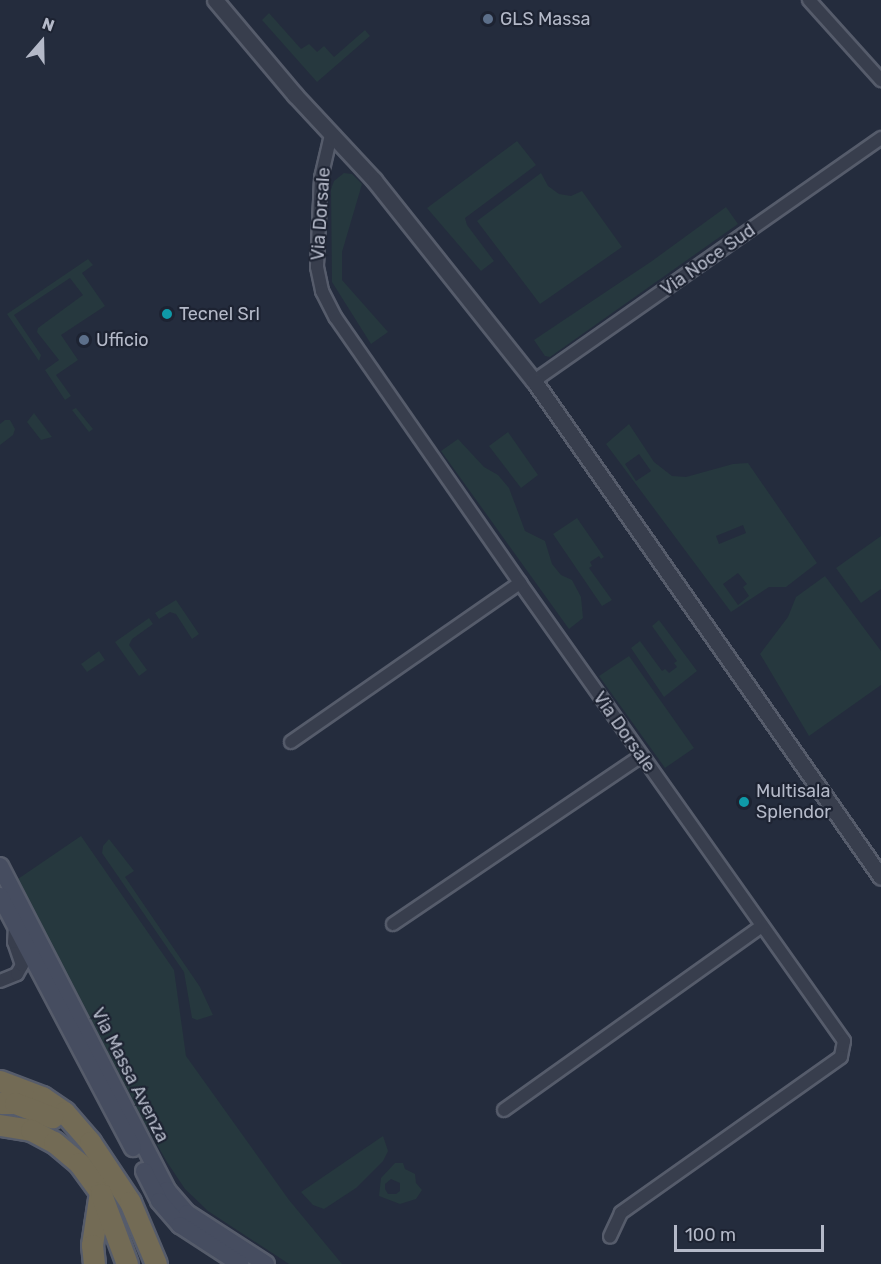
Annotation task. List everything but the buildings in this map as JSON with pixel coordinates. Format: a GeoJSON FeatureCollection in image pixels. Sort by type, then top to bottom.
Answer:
{"type":"FeatureCollection","features":[{"type":"Feature","properties":{"kind":"highway"},"geometry":{"type":"LineString","coordinates":[[0,1081],[42,1097],[63,1112],[90,1142],[130,1202],[156,1264]]}},
{"type":"Feature","properties":{"kind":"highway"},"geometry":{"type":"LineString","coordinates":[[0,1103],[15,1103],[43,1111],[90,1142]]}},
{"type":"Feature","properties":{"kind":"highway"},"geometry":{"type":"LineString","coordinates":[[0,1125],[31,1130],[54,1142],[79,1163],[100,1192],[92,1245],[94,1264]]}},
{"type":"Feature","properties":{"kind":"highway"},"geometry":{"type":"LineString","coordinates":[[65,1125],[86,1151],[128,1264]]}},
{"type":"Feature","properties":{"kind":"main road","name":"Via Massa Avenza"},"geometry":{"type":"LineString","coordinates":[[0,866],[23,924],[159,1201],[180,1225],[240,1264]]}},
{"type":"Feature","properties":{"kind":"main road","name":"Via Massa Avenza"},"geometry":{"type":"LineString","coordinates":[[0,896],[23,924],[167,1190],[187,1213],[266,1264]]}},
{"type":"Feature","properties":{"kind":"street","name":"Via Dorsale"},"geometry":{"type":"LineString","coordinates":[[215,0],[331,135],[374,180],[534,381],[881,877]]}},
{"type":"Feature","properties":{"kind":"street"},"geometry":{"type":"LineString","coordinates":[[809,0],[881,80]]}},
{"type":"Feature","properties":{"kind":"street","name":"Via Dorsale"},"geometry":{"type":"LineString","coordinates":[[331,135],[321,178],[317,267],[322,291],[336,318],[641,756],[844,1041],[841,1057],[621,1213],[610,1236]]}},
{"type":"Feature","properties":{"kind":"street","name":"Via Noce Sud"},"geometry":{"type":"LineString","coordinates":[[534,381],[881,138]]}},
{"type":"Feature","properties":{"kind":"street"},"geometry":{"type":"LineString","coordinates":[[291,742],[520,583]]}},
{"type":"Feature","properties":{"kind":"street"},"geometry":{"type":"LineString","coordinates":[[393,924],[641,756]]}},
{"type":"Feature","properties":{"kind":"street"},"geometry":{"type":"LineString","coordinates":[[0,981],[17,974],[22,965],[14,942],[23,924]]}},
{"type":"Feature","properties":{"kind":"street"},"geometry":{"type":"LineString","coordinates":[[504,1110],[762,926]]}},
{"type":"Feature","properties":{"kind":"shaded area"},"geometry":{"type":"Polygon","coordinates":[[[269,13],[301,49],[309,44],[317,52],[324,46],[334,57],[365,30],[370,36],[317,82],[262,20],[269,13]]]}},
{"type":"Feature","properties":{"kind":"shaded area"},"geometry":{"type":"Polygon","coordinates":[[[517,141],[536,165],[465,218],[467,225],[494,261],[481,271],[427,208],[517,141]]]}},
{"type":"Feature","properties":{"kind":"shaded area"},"geometry":{"type":"Polygon","coordinates":[[[344,173],[352,174],[362,184],[342,252],[342,280],[388,332],[371,344],[332,282],[331,189],[334,181],[344,173]]]}},
{"type":"Feature","properties":{"kind":"shaded area"},"geometry":{"type":"Polygon","coordinates":[[[541,173],[548,186],[559,194],[571,196],[582,191],[622,247],[540,304],[477,221],[541,173]]]}},
{"type":"Feature","properties":{"kind":"shaded area"},"geometry":{"type":"Polygon","coordinates":[[[726,207],[738,224],[550,357],[545,356],[534,340],[652,261],[726,207]]]}},
{"type":"Feature","properties":{"kind":"shaded area"},"geometry":{"type":"Polygon","coordinates":[[[88,259],[93,265],[82,273],[105,306],[61,335],[78,360],[56,375],[71,396],[65,400],[45,370],[59,360],[37,332],[38,328],[83,295],[70,278],[14,315],[41,355],[39,361],[7,314],[88,259]]]}},
{"type":"Feature","properties":{"kind":"shaded area"},"geometry":{"type":"Polygon","coordinates":[[[76,408],[93,429],[89,432],[72,410],[76,408]]]}},
{"type":"Feature","properties":{"kind":"shaded area"},"geometry":{"type":"Polygon","coordinates":[[[34,413],[52,437],[41,440],[27,422],[34,413]]]}},
{"type":"Feature","properties":{"kind":"shaded area"},"geometry":{"type":"Polygon","coordinates":[[[5,420],[10,420],[15,429],[13,435],[0,445],[0,424],[5,420]]]}},
{"type":"Feature","properties":{"kind":"shaded area"},"geometry":{"type":"Polygon","coordinates":[[[629,424],[654,462],[672,476],[686,477],[733,464],[748,463],[817,563],[786,587],[769,587],[731,612],[606,444],[629,424]],[[639,454],[625,464],[636,481],[651,471],[639,454]],[[743,525],[716,536],[719,544],[746,533],[743,525]],[[738,573],[723,584],[738,605],[749,596],[743,587],[747,584],[738,573]]]}},
{"type":"Feature","properties":{"kind":"shaded area"},"geometry":{"type":"Polygon","coordinates":[[[508,432],[538,475],[521,488],[489,446],[508,432]]]}},
{"type":"Feature","properties":{"kind":"shaded area"},"geometry":{"type":"Polygon","coordinates":[[[458,439],[484,467],[498,475],[509,488],[525,531],[545,541],[552,564],[561,575],[572,580],[581,597],[583,618],[569,629],[441,451],[458,439]]]}},
{"type":"Feature","properties":{"kind":"shaded area"},"geometry":{"type":"Polygon","coordinates":[[[577,518],[604,557],[601,559],[599,556],[590,562],[592,566],[589,568],[612,600],[602,606],[553,534],[577,518]]]}},
{"type":"Feature","properties":{"kind":"shaded area"},"geometry":{"type":"Polygon","coordinates":[[[881,536],[881,589],[861,603],[836,568],[881,536]]]}},
{"type":"Feature","properties":{"kind":"shaded area"},"geometry":{"type":"Polygon","coordinates":[[[825,576],[881,651],[881,685],[809,736],[760,654],[788,617],[796,597],[825,576]]]}},
{"type":"Feature","properties":{"kind":"shaded area"},"geometry":{"type":"Polygon","coordinates":[[[176,600],[199,634],[192,639],[176,614],[170,612],[159,619],[155,613],[176,600]]]}},
{"type":"Feature","properties":{"kind":"shaded area"},"geometry":{"type":"Polygon","coordinates":[[[149,618],[153,624],[132,639],[129,645],[147,670],[139,676],[115,642],[149,618]]]}},
{"type":"Feature","properties":{"kind":"shaded area"},"geometry":{"type":"Polygon","coordinates":[[[659,620],[697,671],[664,697],[631,648],[640,641],[662,671],[665,669],[669,673],[677,667],[674,663],[677,661],[652,626],[659,620]]]}},
{"type":"Feature","properties":{"kind":"shaded area"},"geometry":{"type":"Polygon","coordinates":[[[99,651],[105,660],[87,672],[81,664],[99,651]]]}},
{"type":"Feature","properties":{"kind":"shaded area"},"geometry":{"type":"Polygon","coordinates":[[[629,656],[694,748],[665,768],[599,676],[629,656]]]}},
{"type":"Feature","properties":{"kind":"shaded area"},"geometry":{"type":"Polygon","coordinates":[[[81,836],[174,970],[186,1056],[289,1200],[342,1264],[289,1264],[208,1211],[185,1189],[167,1162],[119,1079],[15,881],[81,836]]]}},
{"type":"Feature","properties":{"kind":"shaded area"},"geometry":{"type":"Polygon","coordinates":[[[109,839],[134,871],[125,877],[200,987],[213,1015],[197,1020],[192,1018],[184,972],[102,853],[103,846],[109,839]]]}},
{"type":"Feature","properties":{"kind":"shaded area"},"geometry":{"type":"Polygon","coordinates":[[[383,1136],[388,1151],[383,1161],[356,1188],[324,1209],[313,1205],[301,1192],[383,1136]]]}},
{"type":"Feature","properties":{"kind":"shaded area"},"geometry":{"type":"Polygon","coordinates":[[[395,1163],[403,1163],[405,1169],[415,1174],[416,1183],[422,1190],[416,1199],[400,1204],[379,1196],[381,1178],[395,1163]],[[391,1179],[385,1184],[388,1194],[396,1194],[400,1191],[400,1183],[391,1179]]]}},
{"type":"Feature","properties":{"kind":"place","name":"GLS Massa"},"geometry":{"type":"Point","coordinates":[488,19]}},
{"type":"Feature","properties":{"kind":"place","name":"Tecnel Srl"},"geometry":{"type":"Point","coordinates":[167,314]}},
{"type":"Feature","properties":{"kind":"place","name":"Ufficio"},"geometry":{"type":"Point","coordinates":[84,340]}},
{"type":"Feature","properties":{"kind":"place","name":"Multisala Splendor"},"geometry":{"type":"Point","coordinates":[744,802]}}]}
